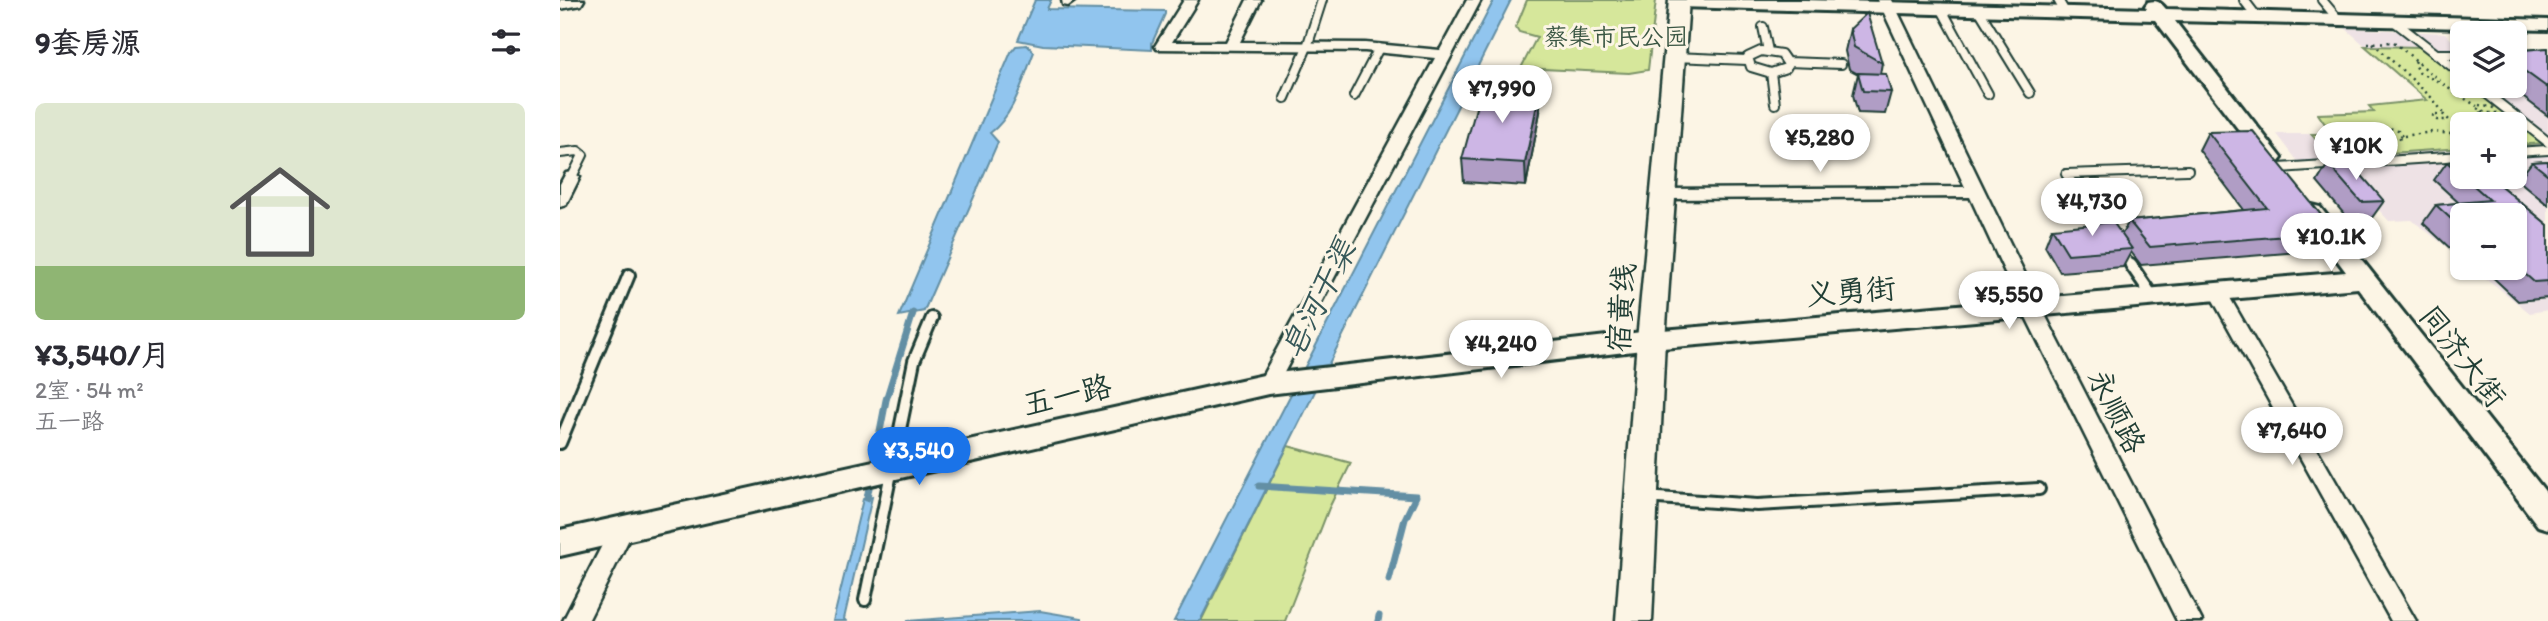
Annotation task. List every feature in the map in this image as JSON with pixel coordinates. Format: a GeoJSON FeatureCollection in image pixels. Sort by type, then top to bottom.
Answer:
{"type":"FeatureCollection","features":[{"type":"Feature","properties":{"kind":"main road"},"geometry":{"type":"LineString","coordinates":[[560,2],[573,0]]}},
{"type":"Feature","properties":{"kind":"main road","name":"宿黄线"},"geometry":{"type":"LineString","coordinates":[[1634,621],[1651,340],[1679,1]]}},
{"type":"Feature","properties":{"kind":"street"},"geometry":{"type":"LineString","coordinates":[[1191,0],[1162,46],[1379,48],[1445,55]]}},
{"type":"Feature","properties":{"kind":"street"},"geometry":{"type":"LineString","coordinates":[[1231,46],[1254,0]]}},
{"type":"Feature","properties":{"kind":"street"},"geometry":{"type":"LineString","coordinates":[[1268,384],[1474,0]]}},
{"type":"Feature","properties":{"kind":"street"},"geometry":{"type":"LineString","coordinates":[[1679,1],[1940,4],[1979,10],[2002,5],[2155,7],[2257,17],[2548,25]]}},
{"type":"Feature","properties":{"kind":"street","name":"永顺路"},"geometry":{"type":"LineString","coordinates":[[1886,4],[2031,307],[2190,621]]}},
{"type":"Feature","properties":{"kind":"street","name":"同济大街"},"geometry":{"type":"LineString","coordinates":[[2155,7],[2548,517]]}},
{"type":"Feature","properties":{"kind":"street"},"geometry":{"type":"LineString","coordinates":[[560,201],[572,177]]}},
{"type":"Feature","properties":{"kind":"street"},"geometry":{"type":"LineString","coordinates":[[1663,194],[1976,192]]}},
{"type":"Feature","properties":{"kind":"street","name":"义勇街"},"geometry":{"type":"LineString","coordinates":[[1345,373],[1651,340],[2364,279]]}},
{"type":"Feature","properties":{"kind":"street"},"geometry":{"type":"LineString","coordinates":[[2217,291],[2404,621]]}},
{"type":"Feature","properties":{"kind":"street","name":"五一路"},"geometry":{"type":"LineString","coordinates":[[560,543],[1268,384],[1345,373]]}},
{"type":"Feature","properties":{"kind":"street"},"geometry":{"type":"LineString","coordinates":[[575,621],[622,529]]}},
{"type":"Feature","properties":{"kind":"lane"},"geometry":{"type":"LineString","coordinates":[[1285,99],[1307,47],[1322,0]]}},
{"type":"Feature","properties":{"kind":"lane"},"geometry":{"type":"LineString","coordinates":[[2244,0],[2257,17]]}},
{"type":"Feature","properties":{"kind":"lane"},"geometry":{"type":"LineString","coordinates":[[2322,0],[2338,19]]}},
{"type":"Feature","properties":{"kind":"lane"},"geometry":{"type":"LineString","coordinates":[[1940,4],[1989,94]]}},
{"type":"Feature","properties":{"kind":"lane"},"geometry":{"type":"LineString","coordinates":[[1979,10],[2029,93]]}},
{"type":"Feature","properties":{"kind":"lane"},"geometry":{"type":"LineString","coordinates":[[2395,22],[2450,65]]}},
{"type":"Feature","properties":{"kind":"lane"},"geometry":{"type":"LineString","coordinates":[[1763,27],[1768,51]]}},
{"type":"Feature","properties":{"kind":"lane"},"geometry":{"type":"LineString","coordinates":[[1354,96],[1379,48]]}},
{"type":"Feature","properties":{"kind":"lane"},"geometry":{"type":"LineString","coordinates":[[1747,60],[1751,54],[1768,51],[1780,54],[1788,62],[1841,64]]}},
{"type":"Feature","properties":{"kind":"lane"},"geometry":{"type":"LineString","coordinates":[[2436,54],[2450,54]]}},
{"type":"Feature","properties":{"kind":"lane"},"geometry":{"type":"LineString","coordinates":[[1674,57],[1747,60],[1756,70],[1771,73],[1782,71],[1788,62]]}},
{"type":"Feature","properties":{"kind":"lane"},"geometry":{"type":"LineString","coordinates":[[1771,73],[1775,104]]}},
{"type":"Feature","properties":{"kind":"lane"},"geometry":{"type":"LineString","coordinates":[[2492,98],[2548,142]]}},
{"type":"Feature","properties":{"kind":"lane"},"geometry":{"type":"LineString","coordinates":[[2527,151],[2548,150]]}},
{"type":"Feature","properties":{"kind":"lane"},"geometry":{"type":"LineString","coordinates":[[560,153],[578,151],[583,155],[572,177]]}},
{"type":"Feature","properties":{"kind":"lane"},"geometry":{"type":"LineString","coordinates":[[2279,168],[2450,157]]}},
{"type":"Feature","properties":{"kind":"lane"},"geometry":{"type":"LineString","coordinates":[[2153,297],[2066,174],[2189,170]]}},
{"type":"Feature","properties":{"kind":"lane"},"geometry":{"type":"LineString","coordinates":[[560,443],[629,275]]}},
{"type":"Feature","properties":{"kind":"lane"},"geometry":{"type":"LineString","coordinates":[[865,600],[914,361],[932,317]]}},
{"type":"Feature","properties":{"kind":"lane"},"geometry":{"type":"LineString","coordinates":[[1642,496],[1757,505],[2039,489]]}},
{"type":"Feature","properties":{"kind":"path"},"geometry":{"type":"LineString","coordinates":[[2420,41],[2370,43],[2432,97],[2449,120],[2445,122]]}},
{"type":"Feature","properties":{"kind":"path"},"geometry":{"type":"LineString","coordinates":[[2394,42],[2443,83],[2477,106]]}},
{"type":"Feature","properties":{"kind":"path"},"geometry":{"type":"LineString","coordinates":[[2416,61],[2414,64],[2418,72],[2443,83]]}},
{"type":"Feature","properties":{"kind":"path"},"geometry":{"type":"LineString","coordinates":[[2404,136],[2395,129],[2381,128],[2379,131],[2386,137],[2398,140],[2404,136],[2432,132],[2450,134],[2445,122],[2433,116],[2446,116]]}},
{"type":"Feature","properties":{"kind":"path"},"geometry":{"type":"LineString","coordinates":[[2368,147],[2386,137]]}},
{"type":"Feature","properties":{"kind":"shaded area"},"geometry":{"type":"Polygon","coordinates":[[[2345,28],[2445,33],[2450,38],[2450,98],[2527,98],[2527,73],[2548,51],[2548,310],[2530,313],[2488,280],[2527,280],[2527,203],[2450,203],[2450,250],[2412,220],[2389,221],[2343,171],[2305,171],[2277,134],[2331,134],[2318,114],[2374,112],[2369,106],[2427,100],[2345,28]]]}},
{"type":"Feature","properties":{"kind":"green space","name":"蔡集市民公园"},"geometry":{"type":"Polygon","coordinates":[[[1527,0],[1656,0],[1648,70],[1629,73],[1521,68],[1537,37],[1519,32],[1516,27],[1527,0]]]}},
{"type":"Feature","properties":{"kind":"green space"},"geometry":{"type":"Polygon","coordinates":[[[2365,46],[2423,47],[2450,68],[2450,98],[2487,98],[2505,112],[2450,112],[2450,149],[2332,157],[2311,134],[2332,134],[2318,114],[2374,112],[2369,106],[2427,100],[2365,46]]]}},
{"type":"Feature","properties":{"kind":"green space"},"geometry":{"type":"Polygon","coordinates":[[[2527,130],[2544,143],[2527,144],[2527,130]]]}},
{"type":"Feature","properties":{"kind":"green space"},"geometry":{"type":"Polygon","coordinates":[[[1288,446],[1351,463],[1329,508],[1285,621],[1201,621],[1288,446]]]}},
{"type":"Feature","properties":{"kind":"water"},"geometry":{"type":"Polygon","coordinates":[[[1035,0],[1051,0],[1047,9],[1165,11],[1165,14],[1152,43],[1152,50],[1043,45],[1018,40],[1035,0]]]}},
{"type":"Feature","properties":{"kind":"water"},"geometry":{"type":"Polygon","coordinates":[[[1494,0],[1511,0],[1200,621],[1174,621],[1494,0]]]}},
{"type":"Feature","properties":{"kind":"water"},"geometry":{"type":"Polygon","coordinates":[[[1027,45],[1034,52],[1022,85],[1012,107],[990,133],[998,142],[924,311],[899,316],[1011,52],[1016,46],[1027,45]]]}},
{"type":"Feature","properties":{"kind":"water"},"geometry":{"type":"Polygon","coordinates":[[[872,497],[844,619],[846,621],[833,621],[863,499],[872,497]]]}},
{"type":"Feature","properties":{"kind":"water"},"geometry":{"type":"Polygon","coordinates":[[[1040,611],[1082,618],[1082,621],[907,621],[1040,611]]]}},
{"type":"Feature","properties":{"kind":"building"},"geometry":{"type":"Polygon","coordinates":[[[1867,13],[1882,63],[1854,47],[1850,29],[1867,13]]]}},
{"type":"Feature","properties":{"kind":"building"},"geometry":{"type":"Polygon","coordinates":[[[2548,48],[2548,88],[2527,73],[2527,50],[2548,48]]]}},
{"type":"Feature","properties":{"kind":"building"},"geometry":{"type":"Polygon","coordinates":[[[1858,73],[1886,74],[1891,92],[1863,91],[1858,73]]]}},
{"type":"Feature","properties":{"kind":"building"},"geometry":{"type":"Polygon","coordinates":[[[1482,86],[1540,90],[1525,163],[1462,159],[1482,86]]]}},
{"type":"Feature","properties":{"kind":"building"},"geometry":{"type":"Polygon","coordinates":[[[2253,131],[2335,232],[2150,247],[2129,221],[2267,208],[2208,132],[2253,131]]]}},
{"type":"Feature","properties":{"kind":"building"},"geometry":{"type":"Polygon","coordinates":[[[2548,161],[2548,175],[2532,162],[2548,161]]]}},
{"type":"Feature","properties":{"kind":"building"},"geometry":{"type":"Polygon","coordinates":[[[2351,163],[2384,201],[2361,202],[2328,164],[2351,163]]]}},
{"type":"Feature","properties":{"kind":"building"},"geometry":{"type":"Polygon","coordinates":[[[2478,189],[2504,189],[2521,203],[2458,203],[2490,200],[2478,189]]]}},
{"type":"Feature","properties":{"kind":"building"},"geometry":{"type":"Polygon","coordinates":[[[2450,204],[2450,218],[2436,205],[2450,204]]]}},
{"type":"Feature","properties":{"kind":"building"},"geometry":{"type":"Polygon","coordinates":[[[2527,208],[2548,225],[2548,281],[2534,282],[2527,276],[2527,208]]]}},
{"type":"Feature","properties":{"kind":"building"},"geometry":{"type":"Polygon","coordinates":[[[2113,222],[2132,249],[2068,254],[2052,228],[2113,222]]]}},
{"type":"Feature","properties":{"kind":"waterway"},"geometry":{"type":"LineString","coordinates":[[875,457],[886,400],[913,313]]}},
{"type":"Feature","properties":{"kind":"waterway"},"geometry":{"type":"LineString","coordinates":[[1259,486],[1416,496],[1405,519],[1389,580]]}},
{"type":"Feature","properties":{"kind":"waterway"},"geometry":{"type":"LineString","coordinates":[[867,498],[869,488]]}},
{"type":"Feature","properties":{"kind":"waterway"},"geometry":{"type":"LineString","coordinates":[[1378,621],[1379,616]]}},
{"type":"Feature","properties":{"kind":"water label","name":"皂河干渠"},"geometry":{"type":"Point","coordinates":[1318,299]}}]}
